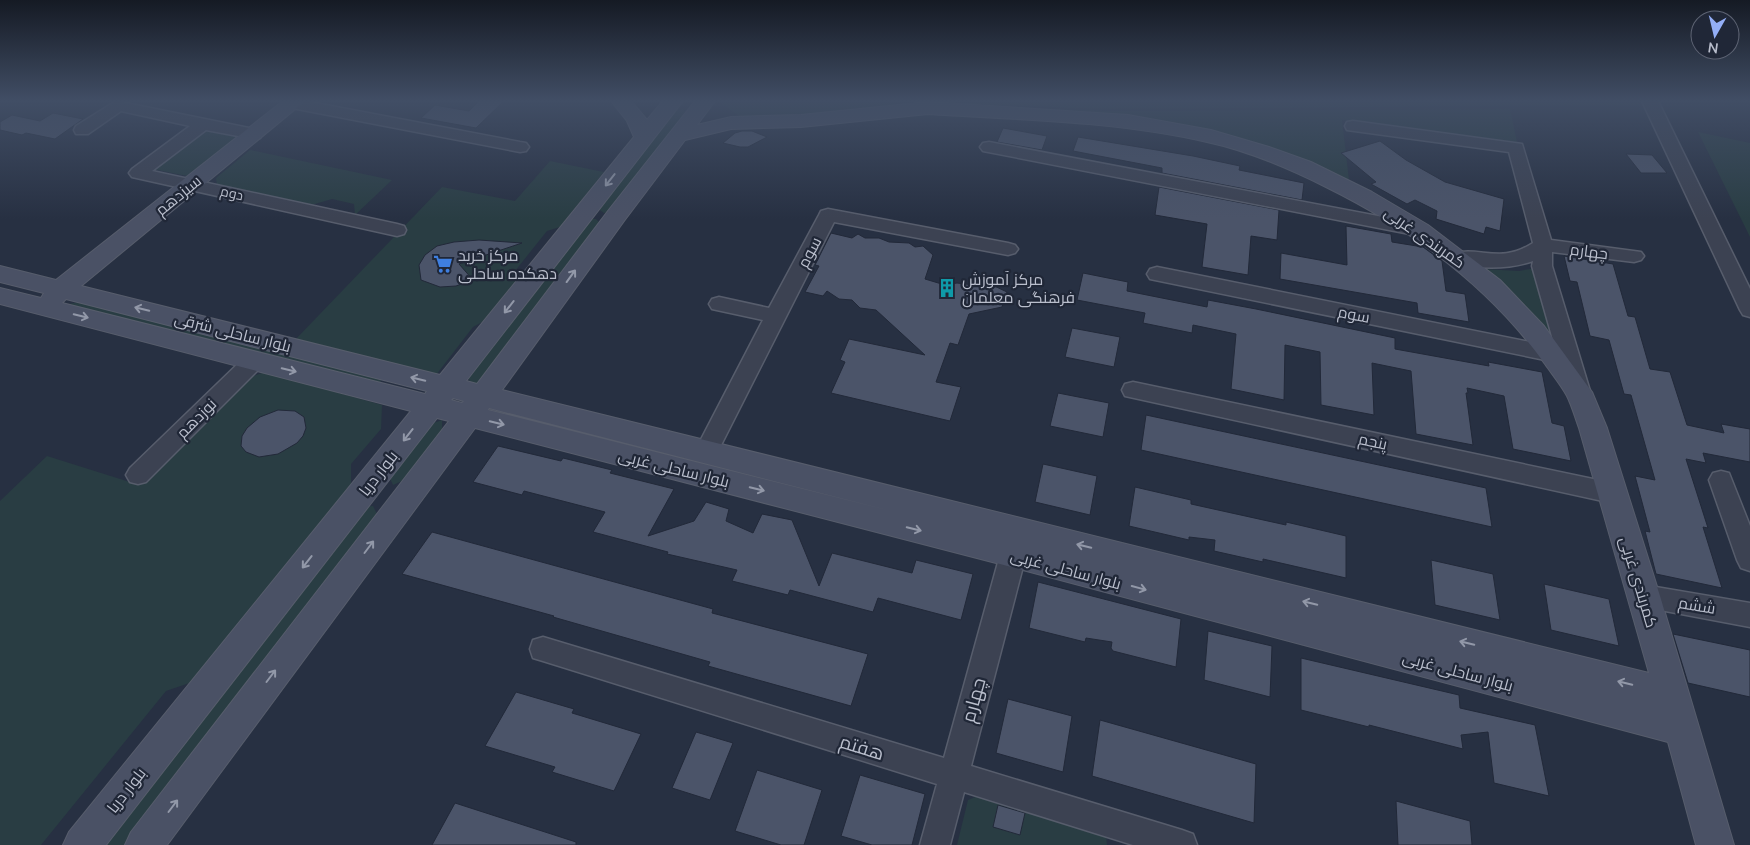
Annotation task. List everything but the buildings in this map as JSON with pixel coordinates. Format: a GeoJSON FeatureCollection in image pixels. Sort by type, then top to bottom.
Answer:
{"type":"FeatureCollection","features":[{"type":"Feature","properties":{"kind":"street","name":"دوم"},"geometry":{"type":"LineString","coordinates":[[181,140],[138,173],[397,230]]}},
{"type":"Feature","properties":{"kind":"street","name":"سیزدهم"},"geometry":{"type":"LineString","coordinates":[[53,298],[246,140]]}},
{"type":"Feature","properties":{"kind":"street"},"geometry":{"type":"LineString","coordinates":[[487,140],[520,147]]}},
{"type":"Feature","properties":{"kind":"street","name":"بلوار دریا"},"geometry":{"type":"LineString","coordinates":[[144,845],[401,504],[458,401],[587,210],[641,140]]}},
{"type":"Feature","properties":{"kind":"street","name":"بلوار دریا"},"geometry":{"type":"LineString","coordinates":[[82,845],[362,493],[458,401],[616,216],[675,140]]}},
{"type":"Feature","properties":{"kind":"street","name":"کمربندی غربی"},"geometry":{"type":"LineString","coordinates":[[1225,140],[1303,167],[1364,196],[1420,230],[1491,286],[1535,332],[1580,392],[1593,428],[1644,596],[1715,845]]}},
{"type":"Feature","properties":{"kind":"street"},"geometry":{"type":"LineString","coordinates":[[1460,140],[1516,148],[1544,245],[1542,266],[1580,392]]}},
{"type":"Feature","properties":{"kind":"street"},"geometry":{"type":"LineString","coordinates":[[1669,140],[1750,310]]}},
{"type":"Feature","properties":{"kind":"street"},"geometry":{"type":"LineString","coordinates":[[989,148],[1420,230]]}},
{"type":"Feature","properties":{"kind":"street"},"geometry":{"type":"LineString","coordinates":[[587,210],[616,216]]}},
{"type":"Feature","properties":{"kind":"street","name":"سوم"},"geometry":{"type":"LineString","coordinates":[[702,462],[828,215],[1008,250]]}},
{"type":"Feature","properties":{"kind":"street"},"geometry":{"type":"LineString","coordinates":[[1457,258],[1499,260],[1525,257],[1544,245]]}},
{"type":"Feature","properties":{"kind":"street","name":"چهارم"},"geometry":{"type":"LineString","coordinates":[[1544,245],[1634,256]]}},
{"type":"Feature","properties":{"kind":"street","name":"بلوار ساحلی شرقی"},"geometry":{"type":"LineString","coordinates":[[0,274],[53,298],[254,360],[458,401]]}},
{"type":"Feature","properties":{"kind":"street","name":"سوم"},"geometry":{"type":"LineString","coordinates":[[1157,274],[1550,353]]}},
{"type":"Feature","properties":{"kind":"street","name":"بلوار ساحلی شرقی"},"geometry":{"type":"LineString","coordinates":[[0,296],[53,298],[458,401]]}},
{"type":"Feature","properties":{"kind":"street"},"geometry":{"type":"LineString","coordinates":[[719,304],[775,316]]}},
{"type":"Feature","properties":{"kind":"street","name":"نوزدهم"},"geometry":{"type":"LineString","coordinates":[[138,475],[254,360]]}},
{"type":"Feature","properties":{"kind":"street","name":"پنجم"},"geometry":{"type":"LineString","coordinates":[[1133,390],[1612,493]]}},
{"type":"Feature","properties":{"kind":"street","name":"بلوار ساحلی غربی"},"geometry":{"type":"LineString","coordinates":[[458,401],[702,462],[1672,695]]}},
{"type":"Feature","properties":{"kind":"street","name":"بلوار ساحلی غربی"},"geometry":{"type":"LineString","coordinates":[[702,462],[1013,555],[1681,729]]}},
{"type":"Feature","properties":{"kind":"street"},"geometry":{"type":"LineString","coordinates":[[1721,480],[1750,560]]}},
{"type":"Feature","properties":{"kind":"street"},"geometry":{"type":"LineString","coordinates":[[362,493],[401,504]]}},
{"type":"Feature","properties":{"kind":"street","name":"چهارم"},"geometry":{"type":"LineString","coordinates":[[935,845],[952,775],[1013,555]]}},
{"type":"Feature","properties":{"kind":"street","name":"ششم"},"geometry":{"type":"LineString","coordinates":[[1644,596],[1750,615]]}},
{"type":"Feature","properties":{"kind":"street","name":"هفتم"},"geometry":{"type":"LineString","coordinates":[[543,649],[1182,845]]}},
{"type":"Feature","properties":{"kind":"shaded area"},"geometry":{"type":"Polygon","coordinates":[[[189,140],[245,140],[197,178],[153,169],[189,140]]]}},
{"type":"Feature","properties":{"kind":"shaded area"},"geometry":{"type":"Polygon","coordinates":[[[648,140],[666,140],[613,211],[604,213],[596,207],[648,140]]]}},
{"type":"Feature","properties":{"kind":"shaded area"},"geometry":{"type":"Polygon","coordinates":[[[1242,140],[1344,140],[1349,180],[1280,151],[1242,140]]]}},
{"type":"Feature","properties":{"kind":"shaded area"},"geometry":{"type":"Polygon","coordinates":[[[1702,140],[1738,140],[1750,143],[1750,237],[1702,140]]]}},
{"type":"Feature","properties":{"kind":"shaded area"},"geometry":{"type":"Polygon","coordinates":[[[250,150],[392,180],[355,215],[354,204],[332,199],[308,206],[217,185],[216,178],[250,150]]]}},
{"type":"Feature","properties":{"kind":"shaded area"},"geometry":{"type":"Polygon","coordinates":[[[550,161],[604,172],[560,227],[547,231],[515,271],[517,280],[486,320],[473,327],[436,375],[294,341],[442,187],[515,201],[550,161]]]}},
{"type":"Feature","properties":{"kind":"shaded area"},"geometry":{"type":"Polygon","coordinates":[[[585,219],[596,219],[602,225],[486,380],[472,385],[467,375],[585,219]]]}},
{"type":"Feature","properties":{"kind":"shaded area"},"geometry":{"type":"Polygon","coordinates":[[[1536,268],[1558,340],[1551,340],[1483,269],[1519,271],[1536,268]]]}},
{"type":"Feature","properties":{"kind":"shaded area"},"geometry":{"type":"Polygon","coordinates":[[[78,302],[380,378],[381,383],[375,386],[71,307],[69,304],[78,302]]]}},
{"type":"Feature","properties":{"kind":"shaded area"},"geometry":{"type":"Polygon","coordinates":[[[265,372],[382,405],[381,429],[351,464],[351,492],[198,680],[166,691],[41,845],[0,845],[0,501],[47,456],[136,484],[242,380],[265,372]]]}},
{"type":"Feature","properties":{"kind":"shaded area"},"geometry":{"type":"Polygon","coordinates":[[[442,420],[442,434],[411,477],[393,485],[387,472],[422,427],[442,420]]]}},
{"type":"Feature","properties":{"kind":"shaded area"},"geometry":{"type":"Polygon","coordinates":[[[373,506],[378,516],[128,845],[94,845],[358,507],[373,506]]]}},
{"type":"Feature","properties":{"kind":"shaded area"},"geometry":{"type":"Polygon","coordinates":[[[985,793],[1106,835],[1107,845],[957,845],[968,800],[985,793]]]}},
{"type":"Feature","properties":{"kind":"place","name":"مرکز خرید دهکده ساحلی"},"geometry":{"type":"Point","coordinates":[443,264]}},
{"type":"Feature","properties":{"kind":"place","name":"مرکز آموزش فرهنگی معلمان"},"geometry":{"type":"Point","coordinates":[947,288]}}]}
